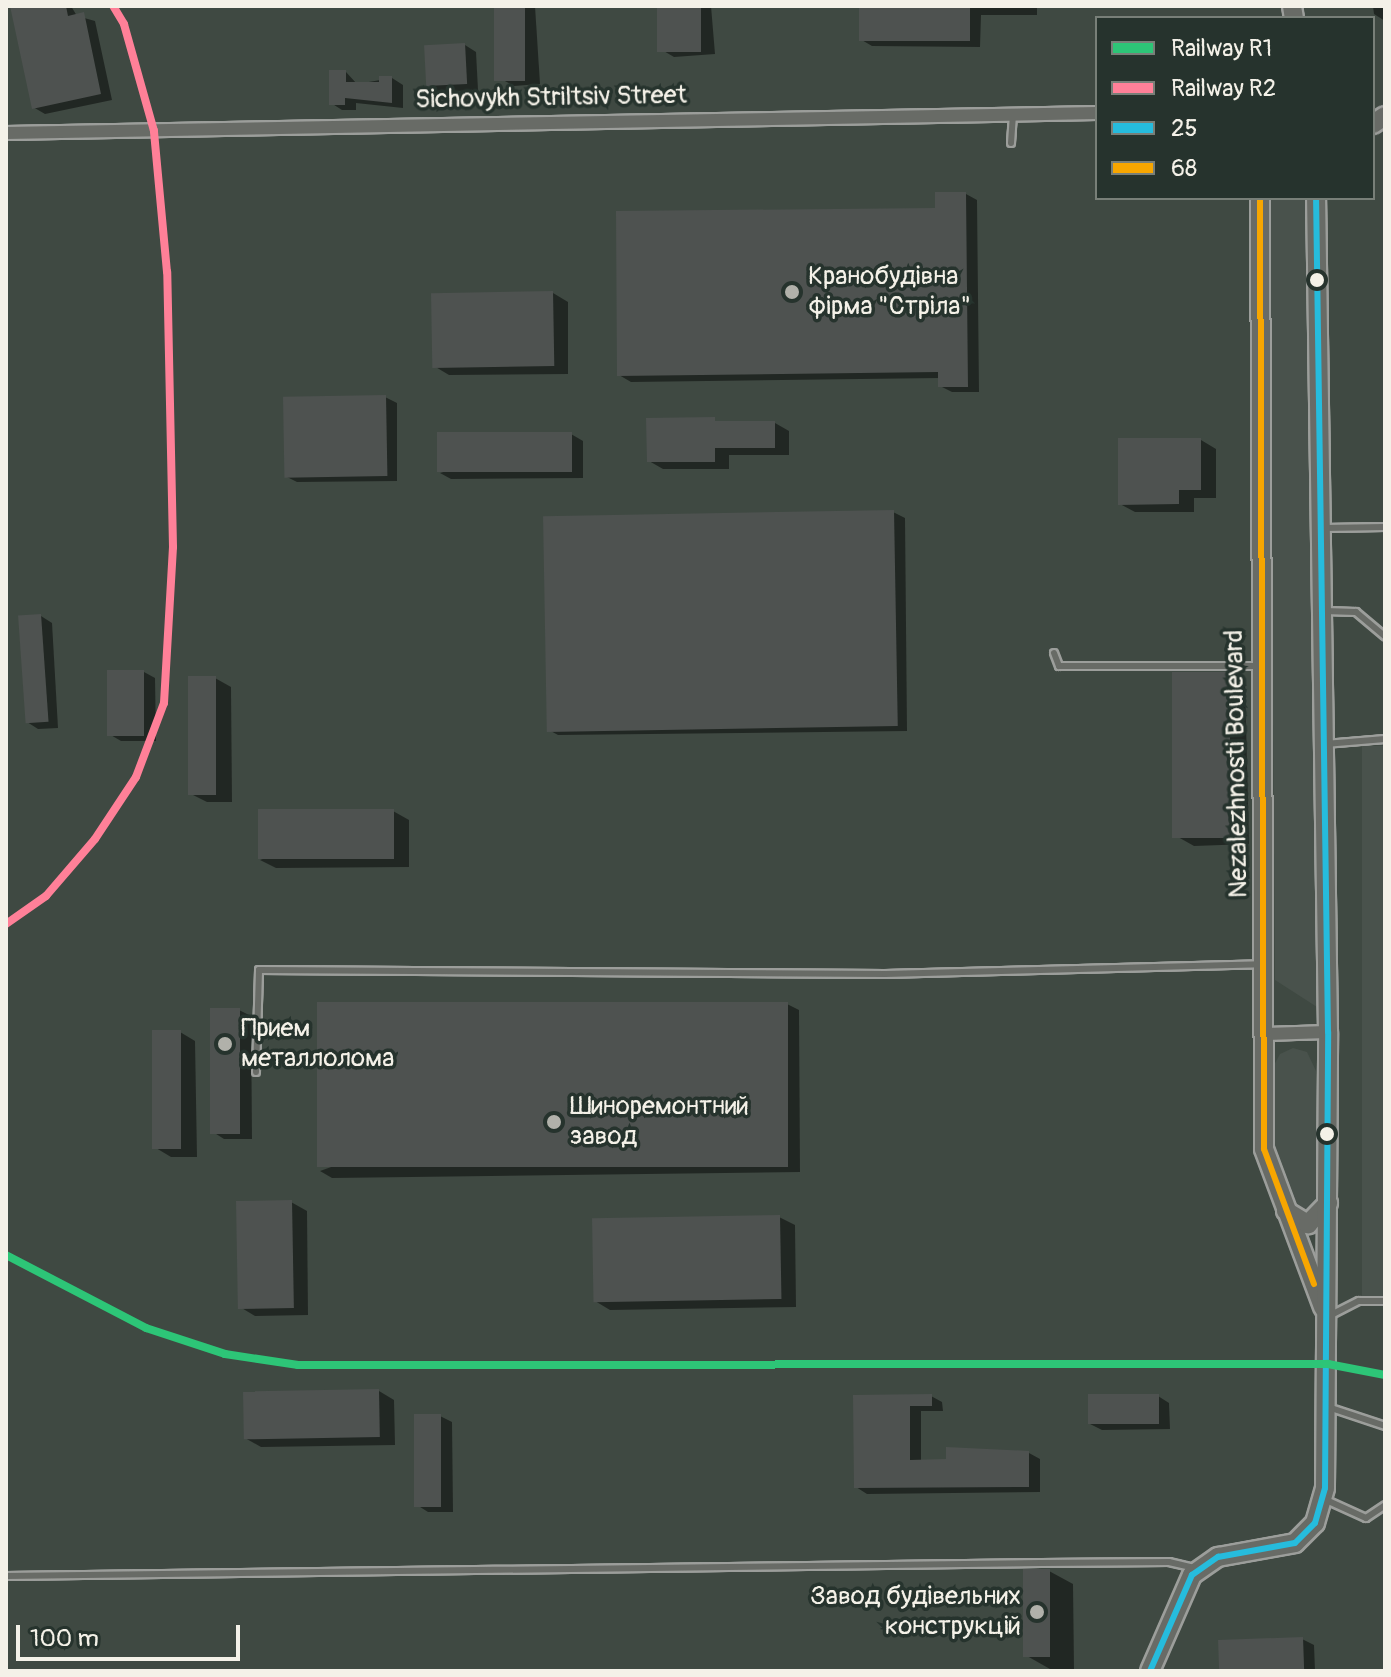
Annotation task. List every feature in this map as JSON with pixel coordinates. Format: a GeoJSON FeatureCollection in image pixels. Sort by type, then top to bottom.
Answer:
{"type":"FeatureCollection","features":[{"type":"Feature","properties":{"kind":"street","name":"Sichovykh Striltsiv Street"},"geometry":{"type":"LineString","coordinates":[[6,133],[1095,113]]}},
{"type":"Feature","properties":{"kind":"street","name":"Nezalezhnosti Boulevard"},"geometry":{"type":"LineString","coordinates":[[1260,200],[1264,1149],[1327,1317]]}},
{"type":"Feature","properties":{"kind":"street","name":"Nezalezhnosti Boulevard"},"geometry":{"type":"LineString","coordinates":[[1199,1568],[1226,1555],[1288,1547],[1311,1529],[1324,1499],[1328,1407],[1328,1032],[1316,200]]}},
{"type":"Feature","properties":{"kind":"street"},"geometry":{"type":"LineString","coordinates":[[1265,1034],[1328,1032]]}},
{"type":"Feature","properties":{"kind":"street"},"geometry":{"type":"LineString","coordinates":[[1284,1209],[1308,1224],[1328,1203]]}},
{"type":"Feature","properties":{"kind":"street"},"geometry":{"type":"LineString","coordinates":[[1150,1671],[1184,1586],[1199,1568]]}},
{"type":"Feature","properties":{"kind":"lane"},"geometry":{"type":"LineString","coordinates":[[1011,143],[1013,114]]}},
{"type":"Feature","properties":{"kind":"lane"},"geometry":{"type":"LineString","coordinates":[[1320,528],[1385,527]]}},
{"type":"Feature","properties":{"kind":"lane"},"geometry":{"type":"LineString","coordinates":[[1320,610],[1356,612],[1385,636]]}},
{"type":"Feature","properties":{"kind":"lane"},"geometry":{"type":"LineString","coordinates":[[1054,653],[1059,666],[1262,666]]}},
{"type":"Feature","properties":{"kind":"lane"},"geometry":{"type":"LineString","coordinates":[[1323,745],[1385,739]]}},
{"type":"Feature","properties":{"kind":"lane"},"geometry":{"type":"LineString","coordinates":[[256,1072],[259,970],[885,974],[1265,963]]}},
{"type":"Feature","properties":{"kind":"lane"},"geometry":{"type":"LineString","coordinates":[[1327,1317],[1359,1301],[1385,1301]]}},
{"type":"Feature","properties":{"kind":"lane"},"geometry":{"type":"LineString","coordinates":[[1328,1407],[1385,1426]]}},
{"type":"Feature","properties":{"kind":"lane"},"geometry":{"type":"LineString","coordinates":[[1324,1499],[1366,1518],[1385,1505]]}},
{"type":"Feature","properties":{"kind":"lane"},"geometry":{"type":"LineString","coordinates":[[6,1576],[1169,1562],[1199,1568]]}},
{"type":"Feature","properties":{"kind":"shaded area"},"geometry":{"type":"Polygon","coordinates":[[[6,6],[1385,6],[1385,1671],[6,1671],[6,6]]]}},
{"type":"Feature","properties":{"kind":"shaded area"},"geometry":{"type":"Polygon","coordinates":[[[1269,200],[1305,200],[1317,1007],[1275,980],[1269,200]]]}},
{"type":"Feature","properties":{"kind":"shaded area"},"geometry":{"type":"Polygon","coordinates":[[[1362,746],[1385,746],[1385,1298],[1362,1298],[1362,746]]]}},
{"type":"Feature","properties":{"kind":"shaded area"},"geometry":{"type":"Polygon","coordinates":[[[1293,1048],[1307,1052],[1316,1071],[1318,1209],[1300,1215],[1273,1144],[1273,1067],[1280,1054],[1293,1048]]]}},
{"type":"Feature","properties":{"kind":"building"},"geometry":{"type":"Polygon","coordinates":[[[10,6],[66,6],[68,16],[84,12],[101,94],[32,109],[10,6]]]}},
{"type":"Feature","properties":{"kind":"building"},"geometry":{"type":"Polygon","coordinates":[[[494,6],[525,6],[525,81],[494,81],[494,6]]]}},
{"type":"Feature","properties":{"kind":"building"},"geometry":{"type":"Polygon","coordinates":[[[657,6],[701,6],[701,52],[657,52],[657,6]]]}},
{"type":"Feature","properties":{"kind":"building"},"geometry":{"type":"Polygon","coordinates":[[[859,6],[970,6],[970,41],[859,41],[859,6]]]}},
{"type":"Feature","properties":{"kind":"building"},"geometry":{"type":"Polygon","coordinates":[[[465,43],[467,84],[426,86],[424,45],[465,43]]]}},
{"type":"Feature","properties":{"kind":"building"},"geometry":{"type":"Polygon","coordinates":[[[329,70],[346,70],[346,82],[379,82],[379,76],[392,76],[392,103],[345,98],[345,105],[329,105],[329,70]]]}},
{"type":"Feature","properties":{"kind":"building","name":"Кранобудівна фірма \"Стріла\""},"geometry":{"type":"Polygon","coordinates":[[[935,192],[966,192],[968,387],[938,387],[938,372],[617,376],[616,211],[935,208],[935,192]]]}},
{"type":"Feature","properties":{"kind":"building"},"geometry":{"type":"Polygon","coordinates":[[[553,291],[554,366],[432,368],[431,293],[553,291]]]}},
{"type":"Feature","properties":{"kind":"building"},"geometry":{"type":"Polygon","coordinates":[[[386,395],[387,476],[284,478],[283,397],[386,395]]]}},
{"type":"Feature","properties":{"kind":"building"},"geometry":{"type":"Polygon","coordinates":[[[715,417],[715,421],[775,421],[775,448],[715,448],[715,462],[647,462],[646,418],[715,417]]]}},
{"type":"Feature","properties":{"kind":"building"},"geometry":{"type":"Polygon","coordinates":[[[437,432],[572,432],[572,472],[437,472],[437,432]]]}},
{"type":"Feature","properties":{"kind":"building"},"geometry":{"type":"Polygon","coordinates":[[[1118,438],[1201,438],[1201,490],[1179,490],[1179,504],[1118,505],[1118,438]]]}},
{"type":"Feature","properties":{"kind":"building"},"geometry":{"type":"Polygon","coordinates":[[[894,510],[898,726],[547,732],[543,516],[894,510]]]}},
{"type":"Feature","properties":{"kind":"building"},"geometry":{"type":"Polygon","coordinates":[[[41,614],[49,722],[26,723],[18,616],[41,614]]]}},
{"type":"Feature","properties":{"kind":"building"},"geometry":{"type":"Polygon","coordinates":[[[107,670],[144,670],[144,736],[107,736],[107,670]]]}},
{"type":"Feature","properties":{"kind":"building"},"geometry":{"type":"Polygon","coordinates":[[[1172,672],[1230,672],[1230,838],[1172,838],[1172,672]]]}},
{"type":"Feature","properties":{"kind":"building"},"geometry":{"type":"Polygon","coordinates":[[[188,676],[216,676],[216,795],[188,795],[188,676]]]}},
{"type":"Feature","properties":{"kind":"building"},"geometry":{"type":"Polygon","coordinates":[[[258,809],[394,809],[394,859],[258,859],[258,809]]]}},
{"type":"Feature","properties":{"kind":"building","name":"Шиноремонтний завод"},"geometry":{"type":"Polygon","coordinates":[[[317,1002],[788,1002],[788,1167],[317,1167],[317,1002]]]}},
{"type":"Feature","properties":{"kind":"building","name":"Прием металлолома"},"geometry":{"type":"Polygon","coordinates":[[[210,1008],[240,1008],[240,1134],[210,1134],[210,1008]]]}},
{"type":"Feature","properties":{"kind":"building"},"geometry":{"type":"Polygon","coordinates":[[[152,1030],[181,1030],[181,1149],[152,1149],[152,1030]]]}},
{"type":"Feature","properties":{"kind":"building"},"geometry":{"type":"Polygon","coordinates":[[[292,1200],[294,1308],[238,1309],[236,1201],[292,1200]]]}},
{"type":"Feature","properties":{"kind":"building"},"geometry":{"type":"Polygon","coordinates":[[[780,1215],[781,1299],[593,1302],[592,1218],[780,1215]]]}},
{"type":"Feature","properties":{"kind":"building"},"geometry":{"type":"Polygon","coordinates":[[[379,1389],[380,1437],[244,1439],[243,1391],[379,1389]]]}},
{"type":"Feature","properties":{"kind":"building"},"geometry":{"type":"Polygon","coordinates":[[[932,1394],[932,1406],[910,1406],[910,1460],[946,1459],[946,1447],[1029,1451],[1029,1487],[854,1488],[853,1395],[932,1394]]]}},
{"type":"Feature","properties":{"kind":"building"},"geometry":{"type":"Polygon","coordinates":[[[1088,1394],[1159,1394],[1159,1424],[1088,1424],[1088,1394]]]}},
{"type":"Feature","properties":{"kind":"building"},"geometry":{"type":"Polygon","coordinates":[[[414,1414],[441,1414],[441,1507],[414,1507],[414,1414]]]}},
{"type":"Feature","properties":{"kind":"building","name":"Завод будівельних конструкцій"},"geometry":{"type":"Polygon","coordinates":[[[1023,1569],[1050,1569],[1050,1657],[1023,1657],[1023,1569]]]}},
{"type":"Feature","properties":{"kind":"building"},"geometry":{"type":"Polygon","coordinates":[[[1303,1637],[1304,1671],[1219,1671],[1218,1640],[1303,1637]]]}},
{"type":"Feature","properties":{"kind":"rail line","name":"R2"},"geometry":{"type":"LineString","coordinates":[[6,924],[46,896],[95,839],[136,777],[164,703],[173,547],[167,272],[154,131],[124,24],[113,6]]}},
{"type":"Feature","properties":{"kind":"rail line","name":"R1"},"geometry":{"type":"LineString","coordinates":[[6,1255],[146,1328],[225,1354],[298,1365],[1328,1364],[1385,1375]]}},
{"type":"Feature","properties":{"kind":"transit line","name":"68"},"geometry":{"type":"LineString","coordinates":[[1260,200],[1264,1149],[1314,1284]]}},
{"type":"Feature","properties":{"kind":"transit line","name":"25"},"geometry":{"type":"LineString","coordinates":[[1150,1671],[1192,1575],[1218,1557],[1295,1543],[1315,1523],[1325,1488],[1328,1032],[1316,200]]}},
{"type":"Feature","properties":{"kind":"place","name":"Кранобудівна фірма \"Стріла\""},"geometry":{"type":"Point","coordinates":[792,292]}},
{"type":"Feature","properties":{"kind":"place","name":"Прием металлолома"},"geometry":{"type":"Point","coordinates":[225,1044]}},
{"type":"Feature","properties":{"kind":"place","name":"Шиноремонтний завод"},"geometry":{"type":"Point","coordinates":[554,1122]}},
{"type":"Feature","properties":{"kind":"place","name":"Завод будівельних конструкцій"},"geometry":{"type":"Point","coordinates":[1037,1612]}}]}
